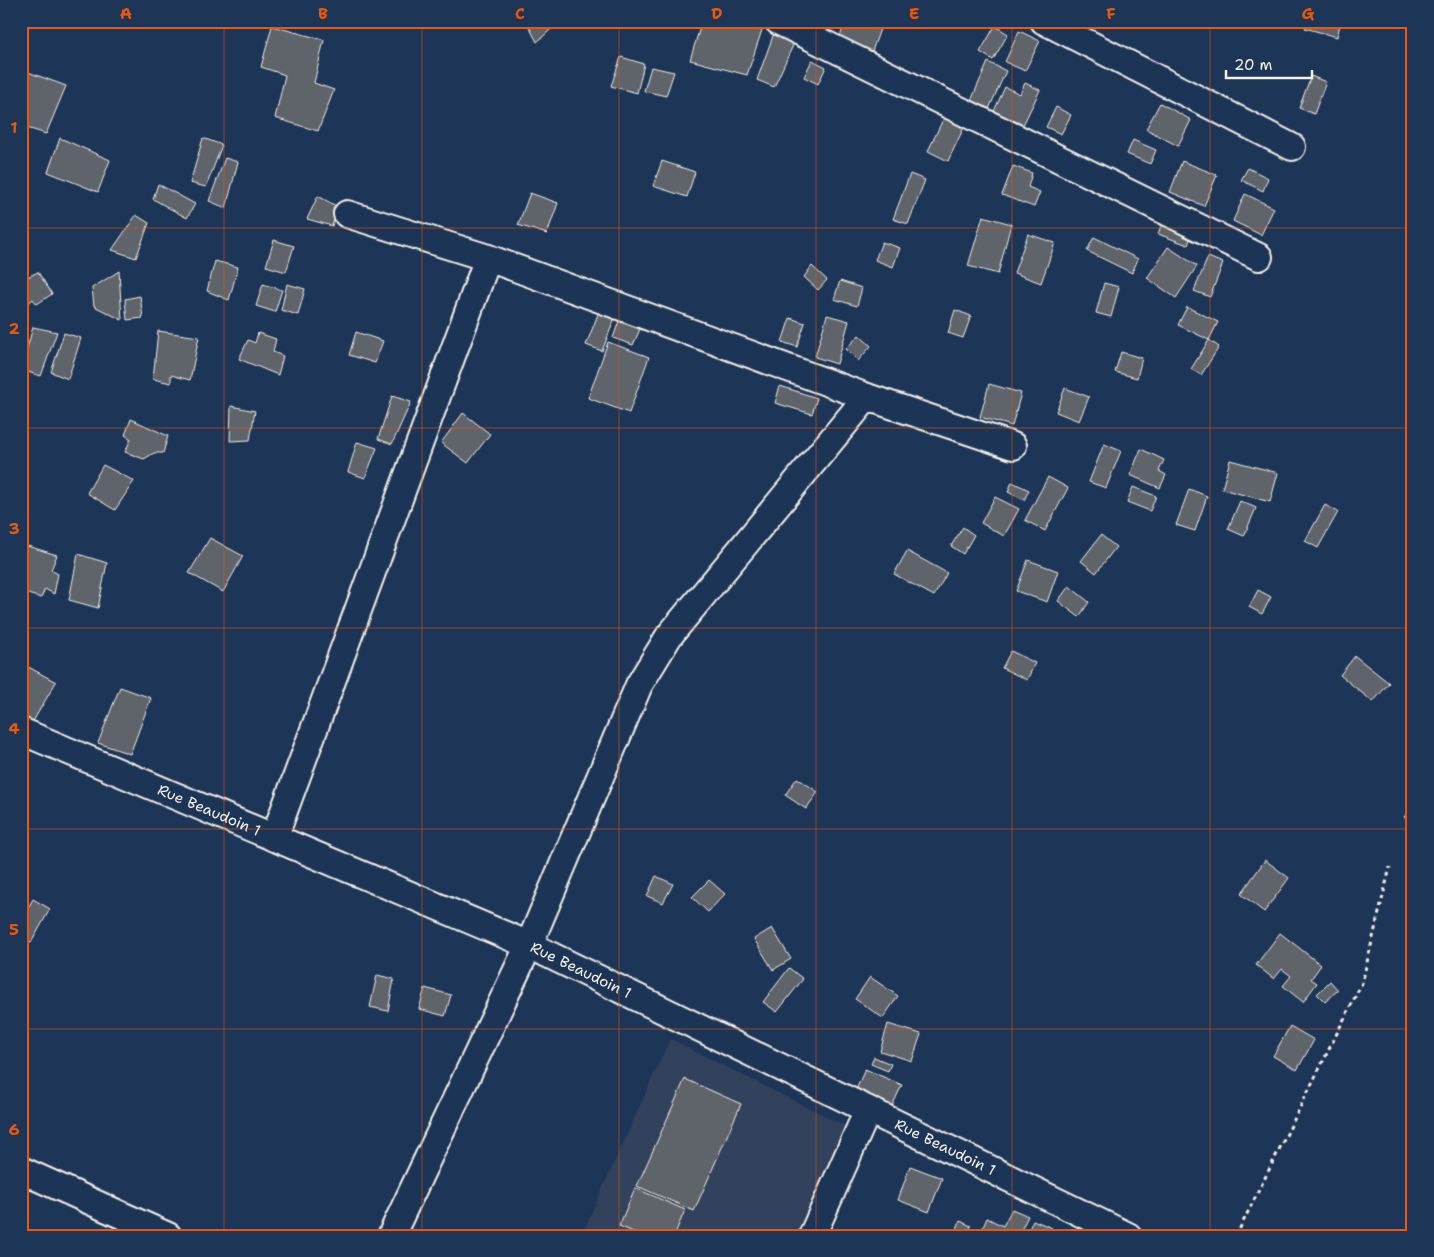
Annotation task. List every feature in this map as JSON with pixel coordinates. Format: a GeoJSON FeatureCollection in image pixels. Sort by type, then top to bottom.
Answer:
{"type":"FeatureCollection","features":[{"type":"Feature","properties":{"kind":"street"},"geometry":{"type":"LineString","coordinates":[[778,21],[1258,257]]}},
{"type":"Feature","properties":{"kind":"street"},"geometry":{"type":"LineString","coordinates":[[1044,21],[1292,147]]}},
{"type":"Feature","properties":{"kind":"street"},"geometry":{"type":"LineString","coordinates":[[347,214],[488,258],[867,397],[1013,446]]}},
{"type":"Feature","properties":{"kind":"street"},"geometry":{"type":"LineString","coordinates":[[274,838],[488,258]]}},
{"type":"Feature","properties":{"kind":"street"},"geometry":{"type":"LineString","coordinates":[[391,1236],[529,945],[644,677],[669,636],[867,397]]}},
{"type":"Feature","properties":{"kind":"street","name":"Rue Beaudoin 1"},"geometry":{"type":"LineString","coordinates":[[21,731],[529,945],[1128,1236]]}},
{"type":"Feature","properties":{"kind":"street"},"geometry":{"type":"LineString","coordinates":[[812,1236],[868,1110]]}},
{"type":"Feature","properties":{"kind":"street"},"geometry":{"type":"LineString","coordinates":[[21,1170],[168,1236]]}},
{"type":"Feature","properties":{"kind":"path"},"geometry":{"type":"LineString","coordinates":[[1236,1236],[1362,982],[1390,867]]}},
{"type":"Feature","properties":{"kind":"shaded area"},"geometry":{"type":"Polygon","coordinates":[[[670,1039],[855,1131],[808,1236],[581,1236],[670,1039]]]}},
{"type":"Feature","properties":{"kind":"building"},"geometry":{"type":"Polygon","coordinates":[[[526,21],[560,21],[537,42],[526,21]]]}},
{"type":"Feature","properties":{"kind":"building"},"geometry":{"type":"Polygon","coordinates":[[[638,21],[662,21],[659,28],[638,21]]]}},
{"type":"Feature","properties":{"kind":"building"},"geometry":{"type":"Polygon","coordinates":[[[702,21],[720,21],[739,28],[740,21],[746,21],[763,27],[747,75],[690,60],[702,21]]]}},
{"type":"Feature","properties":{"kind":"building"},"geometry":{"type":"Polygon","coordinates":[[[846,21],[883,21],[872,51],[839,39],[846,21]]]}},
{"type":"Feature","properties":{"kind":"building"},"geometry":{"type":"Polygon","coordinates":[[[1307,21],[1341,21],[1337,37],[1305,28],[1307,21]]]}},
{"type":"Feature","properties":{"kind":"building"},"geometry":{"type":"Polygon","coordinates":[[[272,26],[324,40],[314,83],[334,90],[318,131],[275,118],[285,75],[261,67],[272,26]]]}},
{"type":"Feature","properties":{"kind":"building"},"geometry":{"type":"Polygon","coordinates":[[[995,26],[1008,34],[993,60],[980,52],[995,26]]]}},
{"type":"Feature","properties":{"kind":"building"},"geometry":{"type":"Polygon","coordinates":[[[1019,31],[1040,41],[1025,71],[1005,62],[1019,31]]]}},
{"type":"Feature","properties":{"kind":"building"},"geometry":{"type":"Polygon","coordinates":[[[774,33],[795,41],[774,87],[757,80],[774,33]]]}},
{"type":"Feature","properties":{"kind":"building"},"geometry":{"type":"Polygon","coordinates":[[[621,57],[644,64],[637,93],[611,86],[621,57]]]}},
{"type":"Feature","properties":{"kind":"building"},"geometry":{"type":"Polygon","coordinates":[[[812,60],[826,67],[818,84],[804,77],[812,60]]]}},
{"type":"Feature","properties":{"kind":"building"},"geometry":{"type":"Polygon","coordinates":[[[988,62],[1006,71],[988,111],[970,103],[988,62]]]}},
{"type":"Feature","properties":{"kind":"building"},"geometry":{"type":"Polygon","coordinates":[[[651,67],[674,72],[666,96],[644,91],[651,67]]]}},
{"type":"Feature","properties":{"kind":"building"},"geometry":{"type":"Polygon","coordinates":[[[28,72],[66,86],[46,134],[21,126],[21,93],[28,72]]]}},
{"type":"Feature","properties":{"kind":"building"},"geometry":{"type":"Polygon","coordinates":[[[1311,76],[1326,82],[1314,114],[1299,108],[1311,76]]]}},
{"type":"Feature","properties":{"kind":"building"},"geometry":{"type":"Polygon","coordinates":[[[1025,83],[1040,90],[1023,125],[994,111],[1005,87],[1020,94],[1025,83]]]}},
{"type":"Feature","properties":{"kind":"building"},"geometry":{"type":"Polygon","coordinates":[[[1160,103],[1191,120],[1178,146],[1146,129],[1160,103]]]}},
{"type":"Feature","properties":{"kind":"building"},"geometry":{"type":"Polygon","coordinates":[[[1056,107],[1071,115],[1061,134],[1046,127],[1056,107]]]}},
{"type":"Feature","properties":{"kind":"building"},"geometry":{"type":"Polygon","coordinates":[[[946,113],[966,123],[948,161],[928,151],[946,113]]]}},
{"type":"Feature","properties":{"kind":"building"},"geometry":{"type":"Polygon","coordinates":[[[60,138],[110,160],[98,192],[48,172],[60,138]]]}},
{"type":"Feature","properties":{"kind":"building"},"geometry":{"type":"Polygon","coordinates":[[[203,138],[222,145],[206,187],[190,183],[203,138]]]}},
{"type":"Feature","properties":{"kind":"building"},"geometry":{"type":"Polygon","coordinates":[[[1133,140],[1156,150],[1150,164],[1127,154],[1133,140]]]}},
{"type":"Feature","properties":{"kind":"building"},"geometry":{"type":"Polygon","coordinates":[[[225,158],[238,162],[226,208],[209,201],[225,158]]]}},
{"type":"Feature","properties":{"kind":"building"},"geometry":{"type":"Polygon","coordinates":[[[662,161],[695,172],[687,197],[653,186],[662,161]]]}},
{"type":"Feature","properties":{"kind":"building"},"geometry":{"type":"Polygon","coordinates":[[[1182,161],[1217,175],[1204,206],[1170,192],[1182,161]]]}},
{"type":"Feature","properties":{"kind":"building"},"geometry":{"type":"Polygon","coordinates":[[[1013,166],[1032,173],[1028,187],[1040,192],[1034,207],[1002,195],[1013,166]]]}},
{"type":"Feature","properties":{"kind":"building"},"geometry":{"type":"Polygon","coordinates":[[[1248,168],[1268,178],[1263,191],[1241,180],[1248,168]]]}},
{"type":"Feature","properties":{"kind":"building"},"geometry":{"type":"Polygon","coordinates":[[[910,174],[925,180],[908,224],[893,219],[910,174]]]}},
{"type":"Feature","properties":{"kind":"building"},"geometry":{"type":"Polygon","coordinates":[[[158,184],[195,204],[187,218],[153,199],[158,184]]]}},
{"type":"Feature","properties":{"kind":"building"},"geometry":{"type":"Polygon","coordinates":[[[530,193],[558,203],[547,234],[518,225],[530,193]]]}},
{"type":"Feature","properties":{"kind":"building"},"geometry":{"type":"Polygon","coordinates":[[[1245,194],[1274,208],[1261,235],[1233,221],[1245,194]]]}},
{"type":"Feature","properties":{"kind":"building"},"geometry":{"type":"Polygon","coordinates":[[[318,196],[338,207],[332,226],[307,219],[318,196]]]}},
{"type":"Feature","properties":{"kind":"building"},"geometry":{"type":"Polygon","coordinates":[[[1167,209],[1197,220],[1188,245],[1158,234],[1167,209]]]}},
{"type":"Feature","properties":{"kind":"building"},"geometry":{"type":"Polygon","coordinates":[[[136,215],[149,223],[136,258],[112,250],[136,215]]]}},
{"type":"Feature","properties":{"kind":"building"},"geometry":{"type":"Polygon","coordinates":[[[983,216],[1011,224],[998,274],[968,266],[983,216]]]}},
{"type":"Feature","properties":{"kind":"building"},"geometry":{"type":"Polygon","coordinates":[[[1028,234],[1055,243],[1041,283],[1014,273],[1028,234]]]}},
{"type":"Feature","properties":{"kind":"building"},"geometry":{"type":"Polygon","coordinates":[[[1094,237],[1138,259],[1132,273],[1087,251],[1094,237]]]}},
{"type":"Feature","properties":{"kind":"building"},"geometry":{"type":"Polygon","coordinates":[[[274,240],[294,246],[286,272],[266,266],[274,240]]]}},
{"type":"Feature","properties":{"kind":"building"},"geometry":{"type":"Polygon","coordinates":[[[882,242],[900,248],[893,267],[875,260],[882,242]]]}},
{"type":"Feature","properties":{"kind":"building"},"geometry":{"type":"Polygon","coordinates":[[[1168,247],[1197,266],[1176,298],[1147,278],[1168,247]]]}},
{"type":"Feature","properties":{"kind":"building"},"geometry":{"type":"Polygon","coordinates":[[[1208,257],[1223,263],[1210,297],[1194,291],[1208,257]]]}},
{"type":"Feature","properties":{"kind":"building"},"geometry":{"type":"Polygon","coordinates":[[[215,261],[238,267],[229,300],[207,291],[215,261]]]}},
{"type":"Feature","properties":{"kind":"building"},"geometry":{"type":"Polygon","coordinates":[[[812,266],[827,280],[818,290],[804,277],[812,266]]]}},
{"type":"Feature","properties":{"kind":"building"},"geometry":{"type":"Polygon","coordinates":[[[119,271],[122,320],[94,306],[92,288],[119,271]]]}},
{"type":"Feature","properties":{"kind":"building"},"geometry":{"type":"Polygon","coordinates":[[[38,272],[52,294],[37,304],[33,299],[23,308],[21,288],[24,287],[21,280],[38,272]]]}},
{"type":"Feature","properties":{"kind":"building"},"geometry":{"type":"Polygon","coordinates":[[[840,281],[862,288],[857,306],[834,299],[840,281]]]}},
{"type":"Feature","properties":{"kind":"building"},"geometry":{"type":"Polygon","coordinates":[[[1104,283],[1119,287],[1111,317],[1096,313],[1104,283]]]}},
{"type":"Feature","properties":{"kind":"building"},"geometry":{"type":"Polygon","coordinates":[[[263,284],[282,290],[275,312],[256,306],[263,284]]]}},
{"type":"Feature","properties":{"kind":"building"},"geometry":{"type":"Polygon","coordinates":[[[287,284],[305,289],[298,315],[281,310],[287,284]]]}},
{"type":"Feature","properties":{"kind":"building"},"geometry":{"type":"Polygon","coordinates":[[[140,296],[143,318],[127,320],[125,299],[140,296]]]}},
{"type":"Feature","properties":{"kind":"building"},"geometry":{"type":"Polygon","coordinates":[[[602,304],[618,310],[602,351],[586,345],[602,304]]]}},
{"type":"Feature","properties":{"kind":"building"},"geometry":{"type":"Polygon","coordinates":[[[1187,307],[1218,322],[1209,340],[1178,325],[1187,307]]]}},
{"type":"Feature","properties":{"kind":"building"},"geometry":{"type":"Polygon","coordinates":[[[955,310],[971,316],[963,338],[948,333],[955,310]]]}},
{"type":"Feature","properties":{"kind":"building"},"geometry":{"type":"Polygon","coordinates":[[[827,315],[849,321],[837,364],[815,357],[827,315]]]}},
{"type":"Feature","properties":{"kind":"building"},"geometry":{"type":"Polygon","coordinates":[[[790,318],[805,323],[797,347],[782,342],[790,318]]]}},
{"type":"Feature","properties":{"kind":"building"},"geometry":{"type":"Polygon","coordinates":[[[619,321],[640,329],[633,345],[613,338],[619,321]]]}},
{"type":"Feature","properties":{"kind":"building"},"geometry":{"type":"Polygon","coordinates":[[[33,327],[57,332],[41,376],[21,370],[33,327]]]}},
{"type":"Feature","properties":{"kind":"building"},"geometry":{"type":"Polygon","coordinates":[[[158,331],[199,337],[190,380],[171,375],[171,383],[153,379],[158,331]]]}},
{"type":"Feature","properties":{"kind":"building"},"geometry":{"type":"Polygon","coordinates":[[[356,332],[383,341],[375,363],[349,355],[356,332]]]}},
{"type":"Feature","properties":{"kind":"building"},"geometry":{"type":"Polygon","coordinates":[[[64,333],[81,338],[68,379],[51,372],[64,333]]]}},
{"type":"Feature","properties":{"kind":"building"},"geometry":{"type":"Polygon","coordinates":[[[258,333],[276,339],[273,352],[283,356],[278,375],[239,359],[248,340],[255,343],[258,333]]]}},
{"type":"Feature","properties":{"kind":"building"},"geometry":{"type":"Polygon","coordinates":[[[859,335],[871,346],[858,361],[846,349],[859,335]]]}},
{"type":"Feature","properties":{"kind":"building"},"geometry":{"type":"Polygon","coordinates":[[[1209,340],[1219,347],[1201,375],[1191,369],[1209,340]]]}},
{"type":"Feature","properties":{"kind":"building"},"geometry":{"type":"Polygon","coordinates":[[[608,342],[649,357],[629,413],[588,398],[608,342]]]}},
{"type":"Feature","properties":{"kind":"building"},"geometry":{"type":"Polygon","coordinates":[[[1121,352],[1142,358],[1137,378],[1115,372],[1121,352]]]}},
{"type":"Feature","properties":{"kind":"building"},"geometry":{"type":"Polygon","coordinates":[[[989,384],[1021,393],[1012,426],[980,417],[989,384]]]}},
{"type":"Feature","properties":{"kind":"building"},"geometry":{"type":"Polygon","coordinates":[[[780,386],[817,398],[812,414],[775,403],[780,386]]]}},
{"type":"Feature","properties":{"kind":"building"},"geometry":{"type":"Polygon","coordinates":[[[1065,388],[1089,397],[1079,421],[1056,412],[1065,388]]]}},
{"type":"Feature","properties":{"kind":"building"},"geometry":{"type":"Polygon","coordinates":[[[392,396],[411,402],[392,444],[378,439],[392,396]]]}},
{"type":"Feature","properties":{"kind":"building"},"geometry":{"type":"Polygon","coordinates":[[[231,406],[255,411],[250,440],[230,441],[231,406]]]}},
{"type":"Feature","properties":{"kind":"building"},"geometry":{"type":"Polygon","coordinates":[[[463,413],[490,434],[468,463],[441,443],[463,413]]]}},
{"type":"Feature","properties":{"kind":"building"},"geometry":{"type":"Polygon","coordinates":[[[131,419],[168,436],[163,453],[154,453],[144,459],[125,452],[131,439],[125,435],[131,419]]]}},
{"type":"Feature","properties":{"kind":"building"},"geometry":{"type":"Polygon","coordinates":[[[357,442],[377,448],[365,478],[348,472],[357,442]]]}},
{"type":"Feature","properties":{"kind":"building"},"geometry":{"type":"Polygon","coordinates":[[[1104,444],[1121,451],[1106,488],[1089,482],[1104,444]]]}},
{"type":"Feature","properties":{"kind":"building"},"geometry":{"type":"Polygon","coordinates":[[[1141,449],[1164,460],[1159,471],[1166,475],[1160,488],[1130,475],[1141,449]]]}},
{"type":"Feature","properties":{"kind":"building"},"geometry":{"type":"Polygon","coordinates":[[[1230,460],[1278,473],[1270,502],[1222,489],[1230,460]]]}},
{"type":"Feature","properties":{"kind":"building"},"geometry":{"type":"Polygon","coordinates":[[[103,465],[134,481],[115,510],[87,493],[103,465]]]}},
{"type":"Feature","properties":{"kind":"building"},"geometry":{"type":"Polygon","coordinates":[[[1048,477],[1068,488],[1045,531],[1025,520],[1048,477]]]}},
{"type":"Feature","properties":{"kind":"building"},"geometry":{"type":"Polygon","coordinates":[[[1012,482],[1029,490],[1024,500],[1008,492],[1012,482]]]}},
{"type":"Feature","properties":{"kind":"building"},"geometry":{"type":"Polygon","coordinates":[[[1133,487],[1156,496],[1150,511],[1127,502],[1133,487]]]}},
{"type":"Feature","properties":{"kind":"building"},"geometry":{"type":"Polygon","coordinates":[[[1189,489],[1207,496],[1195,531],[1176,525],[1189,489]]]}},
{"type":"Feature","properties":{"kind":"building"},"geometry":{"type":"Polygon","coordinates":[[[995,497],[1019,509],[1004,536],[981,523],[995,497]]]}},
{"type":"Feature","properties":{"kind":"building"},"geometry":{"type":"Polygon","coordinates":[[[1240,501],[1256,508],[1244,536],[1228,529],[1240,501]]]}},
{"type":"Feature","properties":{"kind":"building"},"geometry":{"type":"Polygon","coordinates":[[[1325,505],[1338,512],[1318,548],[1305,541],[1325,505]]]}},
{"type":"Feature","properties":{"kind":"building"},"geometry":{"type":"Polygon","coordinates":[[[963,527],[974,535],[963,554],[951,546],[963,527]]]}},
{"type":"Feature","properties":{"kind":"building"},"geometry":{"type":"Polygon","coordinates":[[[1101,535],[1116,547],[1096,573],[1081,561],[1101,535]]]}},
{"type":"Feature","properties":{"kind":"building"},"geometry":{"type":"Polygon","coordinates":[[[210,538],[243,556],[223,592],[189,573],[210,538]]]}},
{"type":"Feature","properties":{"kind":"building"},"geometry":{"type":"Polygon","coordinates":[[[21,544],[57,555],[51,570],[58,574],[54,594],[45,589],[41,598],[21,592],[21,544]]]}},
{"type":"Feature","properties":{"kind":"building"},"geometry":{"type":"Polygon","coordinates":[[[907,551],[947,573],[934,596],[894,574],[907,551]]]}},
{"type":"Feature","properties":{"kind":"building"},"geometry":{"type":"Polygon","coordinates":[[[78,554],[107,563],[98,608],[69,600],[78,554]]]}},
{"type":"Feature","properties":{"kind":"building"},"geometry":{"type":"Polygon","coordinates":[[[1028,560],[1058,571],[1047,602],[1016,591],[1028,560]]]}},
{"type":"Feature","properties":{"kind":"building"},"geometry":{"type":"Polygon","coordinates":[[[1069,586],[1089,602],[1079,617],[1058,601],[1069,586]]]}},
{"type":"Feature","properties":{"kind":"building"},"geometry":{"type":"Polygon","coordinates":[[[1258,590],[1271,597],[1262,614],[1249,607],[1258,590]]]}},
{"type":"Feature","properties":{"kind":"building"},"geometry":{"type":"Polygon","coordinates":[[[1011,651],[1035,663],[1027,680],[1002,668],[1011,651]]]}},
{"type":"Feature","properties":{"kind":"building"},"geometry":{"type":"Polygon","coordinates":[[[1355,656],[1389,683],[1373,702],[1340,675],[1355,656]]]}},
{"type":"Feature","properties":{"kind":"building"},"geometry":{"type":"Polygon","coordinates":[[[21,663],[56,682],[32,723],[21,717],[21,663]]]}},
{"type":"Feature","properties":{"kind":"building"},"geometry":{"type":"Polygon","coordinates":[[[120,687],[151,698],[130,754],[98,743],[120,687]]]}},
{"type":"Feature","properties":{"kind":"building"},"geometry":{"type":"Polygon","coordinates":[[[797,778],[818,792],[806,809],[785,795],[797,778]]]}},
{"type":"Feature","properties":{"kind":"building"},"geometry":{"type":"Polygon","coordinates":[[[1413,806],[1413,824],[1404,817],[1413,806]]]}},
{"type":"Feature","properties":{"kind":"building"},"geometry":{"type":"Polygon","coordinates":[[[1265,860],[1289,878],[1264,912],[1241,894],[1265,860]]]}},
{"type":"Feature","properties":{"kind":"building"},"geometry":{"type":"Polygon","coordinates":[[[656,876],[673,884],[663,903],[647,896],[656,876]]]}},
{"type":"Feature","properties":{"kind":"building"},"geometry":{"type":"Polygon","coordinates":[[[709,880],[725,894],[708,912],[692,897],[709,880]]]}},
{"type":"Feature","properties":{"kind":"building"},"geometry":{"type":"Polygon","coordinates":[[[33,899],[50,909],[31,943],[21,937],[21,921],[33,899]]]}},
{"type":"Feature","properties":{"kind":"building"},"geometry":{"type":"Polygon","coordinates":[[[772,928],[791,959],[773,970],[754,939],[772,928]]]}},
{"type":"Feature","properties":{"kind":"building"},"geometry":{"type":"Polygon","coordinates":[[[1280,933],[1321,965],[1311,979],[1317,983],[1303,1002],[1283,986],[1291,976],[1282,969],[1274,979],[1256,965],[1280,933]]]}},
{"type":"Feature","properties":{"kind":"building"},"geometry":{"type":"Polygon","coordinates":[[[789,968],[803,979],[777,1012],[763,1002],[789,968]]]}},
{"type":"Feature","properties":{"kind":"building"},"geometry":{"type":"Polygon","coordinates":[[[377,975],[394,979],[388,1011],[370,1007],[377,975]]]}},
{"type":"Feature","properties":{"kind":"building"},"geometry":{"type":"Polygon","coordinates":[[[870,977],[898,996],[883,1018],[855,999],[870,977]]]}},
{"type":"Feature","properties":{"kind":"building"},"geometry":{"type":"Polygon","coordinates":[[[1330,981],[1338,990],[1325,1002],[1317,994],[1330,981]]]}},
{"type":"Feature","properties":{"kind":"building"},"geometry":{"type":"Polygon","coordinates":[[[425,988],[451,995],[445,1016],[419,1009],[425,988]]]}},
{"type":"Feature","properties":{"kind":"building"},"geometry":{"type":"Polygon","coordinates":[[[888,1024],[921,1034],[912,1061],[880,1051],[888,1024]]]}},
{"type":"Feature","properties":{"kind":"building"},"geometry":{"type":"Polygon","coordinates":[[[1290,1026],[1314,1040],[1297,1070],[1273,1056],[1290,1026]]]}},
{"type":"Feature","properties":{"kind":"building"},"geometry":{"type":"Polygon","coordinates":[[[874,1057],[891,1064],[888,1071],[871,1064],[874,1057]]]}},
{"type":"Feature","properties":{"kind":"building"},"geometry":{"type":"Polygon","coordinates":[[[865,1069],[902,1085],[892,1106],[856,1090],[865,1069]]]}},
{"type":"Feature","properties":{"kind":"building"},"geometry":{"type":"Polygon","coordinates":[[[685,1079],[741,1104],[694,1211],[637,1186],[685,1079]]]}},
{"type":"Feature","properties":{"kind":"building"},"geometry":{"type":"Polygon","coordinates":[[[910,1166],[942,1178],[929,1212],[898,1200],[910,1166]]]}},
{"type":"Feature","properties":{"kind":"building"},"geometry":{"type":"Polygon","coordinates":[[[635,1188],[685,1210],[674,1236],[643,1236],[619,1226],[635,1188]]]}},
{"type":"Feature","properties":{"kind":"building"},"geometry":{"type":"Polygon","coordinates":[[[1012,1209],[1028,1216],[1018,1236],[979,1236],[987,1218],[1003,1226],[1012,1209]]]}},
{"type":"Feature","properties":{"kind":"building"},"geometry":{"type":"Polygon","coordinates":[[[1033,1220],[1052,1228],[1048,1236],[1026,1236],[1033,1220]]]}},
{"type":"Feature","properties":{"kind":"building"},"geometry":{"type":"Polygon","coordinates":[[[960,1221],[971,1226],[967,1236],[954,1236],[960,1221]]]}}]}
